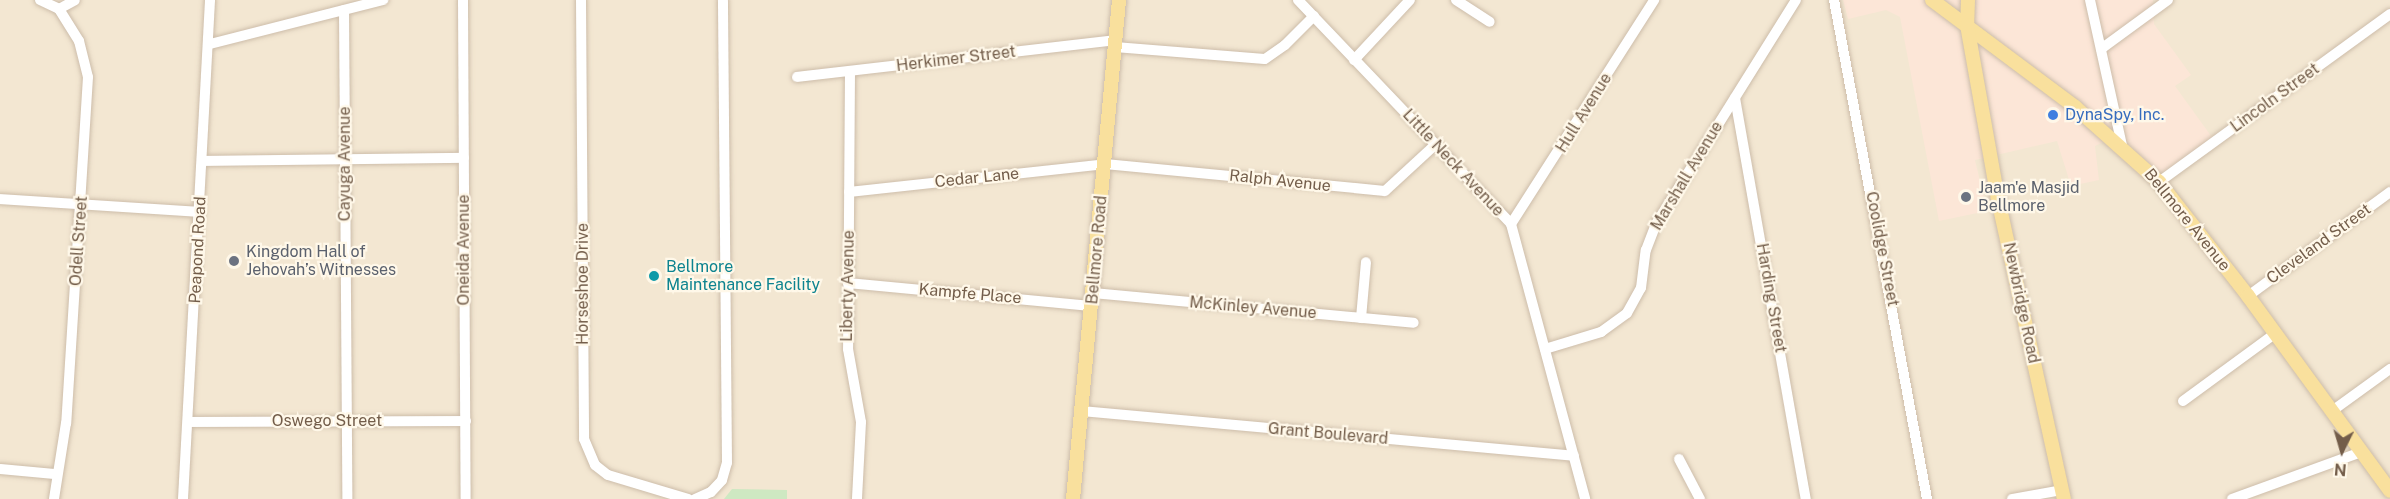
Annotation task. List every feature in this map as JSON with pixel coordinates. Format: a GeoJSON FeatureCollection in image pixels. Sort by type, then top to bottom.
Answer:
{"type":"FeatureCollection","features":[{"type":"Feature","properties":{"kind":"main road","name":"Bellmore Road"},"geometry":{"type":"LineString","coordinates":[[1073,499],[1119,0]]}},
{"type":"Feature","properties":{"kind":"main road","name":"Bellmore Avenue"},"geometry":{"type":"LineString","coordinates":[[1932,0],[2122,145],[2159,182],[2276,333],[2390,491]]}},
{"type":"Feature","properties":{"kind":"main road","name":"Newbridge Road"},"geometry":{"type":"LineString","coordinates":[[1968,0],[1967,25],[1998,200],[2063,494]]}},
{"type":"Feature","properties":{"kind":"street"},"geometry":{"type":"LineString","coordinates":[[40,0],[59,9],[75,0]]}},
{"type":"Feature","properties":{"kind":"street","name":"Peapond Road"},"geometry":{"type":"LineString","coordinates":[[183,499],[210,44],[210,0]]}},
{"type":"Feature","properties":{"kind":"street"},"geometry":{"type":"LineString","coordinates":[[210,44],[383,0]]}},
{"type":"Feature","properties":{"kind":"street","name":"Oneida Avenue"},"geometry":{"type":"LineString","coordinates":[[463,0],[466,499]]}},
{"type":"Feature","properties":{"kind":"street","name":"Horseshoe Drive"},"geometry":{"type":"LineString","coordinates":[[581,0],[584,439],[595,465],[608,475],[688,499]]}},
{"type":"Feature","properties":{"kind":"street"},"geometry":{"type":"LineString","coordinates":[[695,499],[711,492],[722,480],[727,463],[723,0]]}},
{"type":"Feature","properties":{"kind":"street","name":"Little Neck Avenue"},"geometry":{"type":"LineString","coordinates":[[1298,0],[1511,224],[1585,499]]}},
{"type":"Feature","properties":{"kind":"street"},"geometry":{"type":"LineString","coordinates":[[1354,60],[1410,0]]}},
{"type":"Feature","properties":{"kind":"street"},"geometry":{"type":"LineString","coordinates":[[1456,0],[1490,22]]}},
{"type":"Feature","properties":{"kind":"street","name":"Hull Avenue"},"geometry":{"type":"LineString","coordinates":[[1511,224],[1527,205],[1654,0]]}},
{"type":"Feature","properties":{"kind":"street","name":"Marshall Avenue"},"geometry":{"type":"LineString","coordinates":[[1545,349],[1601,332],[1627,313],[1641,288],[1646,250],[1656,224],[1796,0]]}},
{"type":"Feature","properties":{"kind":"street","name":"Coolidge Street"},"geometry":{"type":"LineString","coordinates":[[1834,0],[1927,499]]}},
{"type":"Feature","properties":{"kind":"street"},"geometry":{"type":"LineString","coordinates":[[2090,0],[2122,145]]}},
{"type":"Feature","properties":{"kind":"street"},"geometry":{"type":"LineString","coordinates":[[2101,49],[2168,0]]}},
{"type":"Feature","properties":{"kind":"street","name":"Odell Street"},"geometry":{"type":"LineString","coordinates":[[54,499],[55,474],[66,423],[88,77],[79,41],[59,9]]}},
{"type":"Feature","properties":{"kind":"street","name":"Cayuga Avenue"},"geometry":{"type":"LineString","coordinates":[[344,10],[347,499]]}},
{"type":"Feature","properties":{"kind":"street","name":"Lincoln Street"},"geometry":{"type":"LineString","coordinates":[[2159,182],[2390,14]]}},
{"type":"Feature","properties":{"kind":"street","name":"Herkimer Street"},"geometry":{"type":"LineString","coordinates":[[797,77],[1115,44],[1265,59],[1285,45],[1314,16]]}},
{"type":"Feature","properties":{"kind":"street","name":"Liberty Avenue"},"geometry":{"type":"LineString","coordinates":[[850,72],[848,349],[861,422],[857,499]]}},
{"type":"Feature","properties":{"kind":"street","name":"Harding Street"},"geometry":{"type":"LineString","coordinates":[[1735,98],[1806,499]]}},
{"type":"Feature","properties":{"kind":"street","name":"Ralph Avenue"},"geometry":{"type":"LineString","coordinates":[[1105,164],[1385,191],[1437,144]]}},
{"type":"Feature","properties":{"kind":"street"},"geometry":{"type":"LineString","coordinates":[[203,160],[464,158]]}},
{"type":"Feature","properties":{"kind":"street","name":"Cedar Lane"},"geometry":{"type":"LineString","coordinates":[[849,192],[1105,164]]}},
{"type":"Feature","properties":{"kind":"street","name":"Cleveland Street"},"geometry":{"type":"LineString","coordinates":[[2248,296],[2390,192]]}},
{"type":"Feature","properties":{"kind":"street"},"geometry":{"type":"LineString","coordinates":[[0,199],[200,212]]}},
{"type":"Feature","properties":{"kind":"street"},"geometry":{"type":"LineString","coordinates":[[1361,318],[1366,262]]}},
{"type":"Feature","properties":{"kind":"street","name":"Kampfe Place"},"geometry":{"type":"LineString","coordinates":[[848,283],[1092,299]]}},
{"type":"Feature","properties":{"kind":"street","name":"McKinley Avenue"},"geometry":{"type":"LineString","coordinates":[[1092,299],[1414,323]]}},
{"type":"Feature","properties":{"kind":"street"},"geometry":{"type":"LineString","coordinates":[[2183,401],[2276,333]]}},
{"type":"Feature","properties":{"kind":"street"},"geometry":{"type":"LineString","coordinates":[[2332,411],[2390,369]]}},
{"type":"Feature","properties":{"kind":"street","name":"Grant Boulevard"},"geometry":{"type":"LineString","coordinates":[[1081,411],[1574,456]]}},
{"type":"Feature","properties":{"kind":"street","name":"Oswego Street"},"geometry":{"type":"LineString","coordinates":[[188,422],[466,421]]}},
{"type":"Feature","properties":{"kind":"street"},"geometry":{"type":"LineString","coordinates":[[2232,499],[2361,452]]}},
{"type":"Feature","properties":{"kind":"street"},"geometry":{"type":"LineString","coordinates":[[1679,459],[1700,499]]}},
{"type":"Feature","properties":{"kind":"street"},"geometry":{"type":"LineString","coordinates":[[0,469],[55,474]]}},
{"type":"Feature","properties":{"kind":"street"},"geometry":{"type":"LineString","coordinates":[[2012,499],[2063,494]]}},
{"type":"Feature","properties":{"kind":"shaded area"},"geometry":{"type":"Polygon","coordinates":[[[0,0],[2390,0],[2390,499],[0,499],[0,0]]]}},
{"type":"Feature","properties":{"kind":"shaded area"},"geometry":{"type":"Polygon","coordinates":[[[1843,0],[2153,0],[2154,24],[2191,75],[2175,86],[2214,140],[2159,180],[2114,137],[2095,146],[2099,180],[2071,186],[2057,141],[1975,160],[1987,211],[1939,221],[1900,17],[1886,10],[1848,19],[1843,0]]]}},
{"type":"Feature","properties":{"kind":"green space"},"geometry":{"type":"Polygon","coordinates":[[[732,489],[787,490],[787,499],[724,499],[732,489]]]}},
{"type":"Feature","properties":{"kind":"place","name":"DynaSpy, Inc."},"geometry":{"type":"Point","coordinates":[2053,115]}},
{"type":"Feature","properties":{"kind":"place","name":"Jaam'e Masjid Bellmore"},"geometry":{"type":"Point","coordinates":[1966,197]}},
{"type":"Feature","properties":{"kind":"place","name":"Kingdom Hall of Jehovah’s Witnesses"},"geometry":{"type":"Point","coordinates":[234,261]}},
{"type":"Feature","properties":{"kind":"place","name":"Bellmore Maintenance Facility"},"geometry":{"type":"Point","coordinates":[654,276]}}]}
